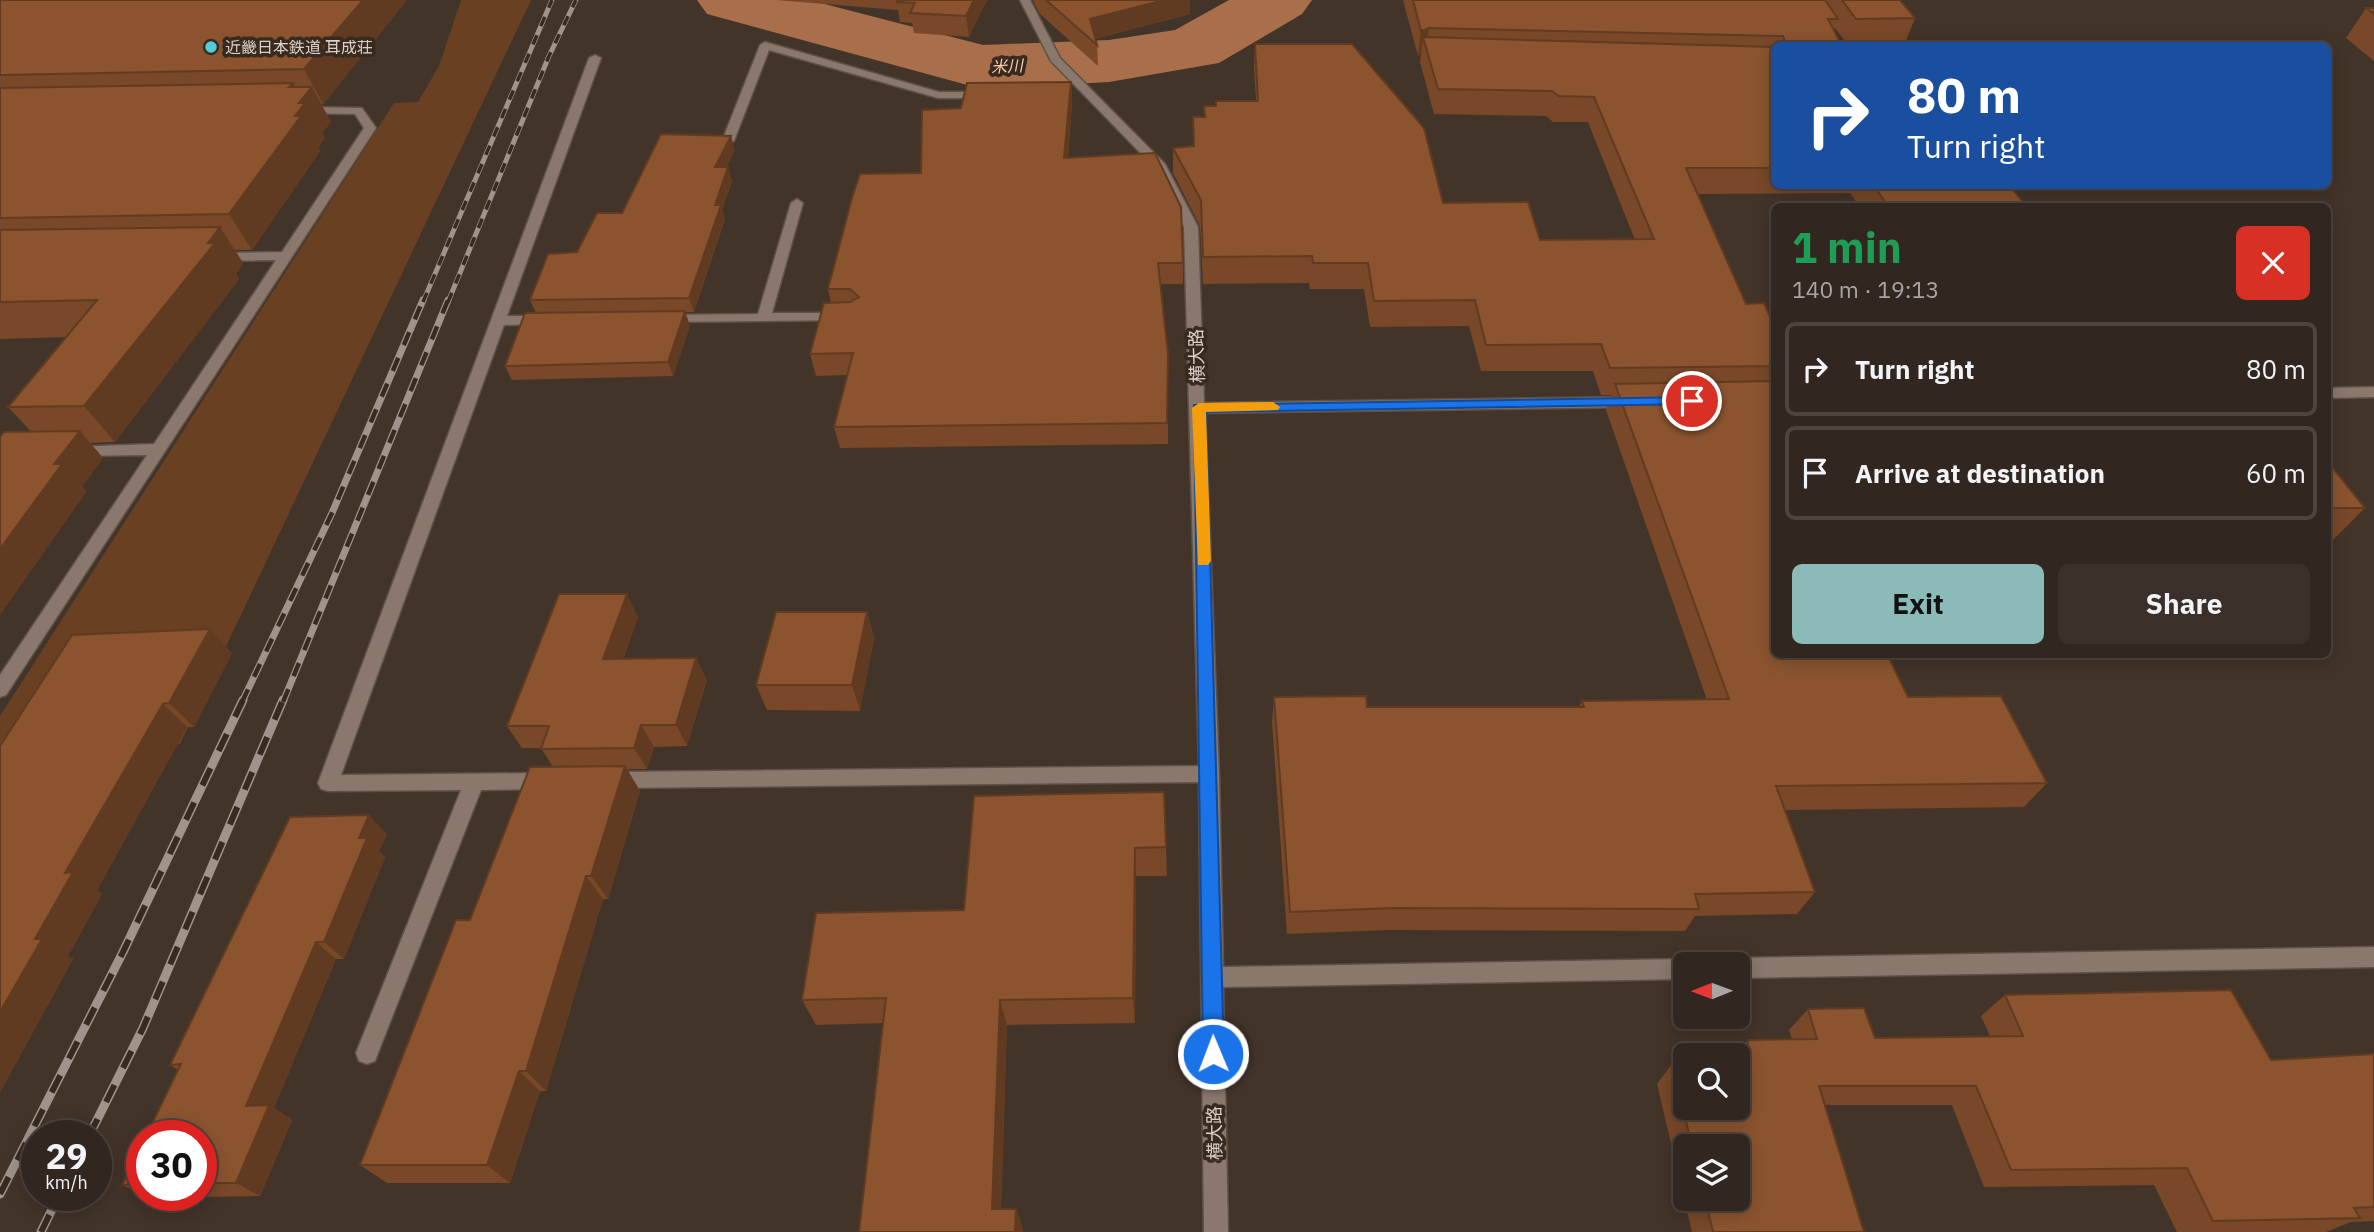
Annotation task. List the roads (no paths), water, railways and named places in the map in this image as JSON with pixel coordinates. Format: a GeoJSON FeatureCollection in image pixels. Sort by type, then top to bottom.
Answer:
{"type":"FeatureCollection","features":[{"type":"Feature","properties":{"kind":"street","name":"横大路"},"geometry":{"type":"LineString","coordinates":[[1025,0],[1055,59],[1082,91],[1161,167],[1192,226],[1209,774],[1216,1232]]}},
{"type":"Feature","properties":{"kind":"street"},"geometry":{"type":"LineString","coordinates":[[728,141],[765,45],[938,95],[1006,94]]}},
{"type":"Feature","properties":{"kind":"street"},"geometry":{"type":"LineString","coordinates":[[571,781],[328,783],[595,58]]}},
{"type":"Feature","properties":{"kind":"street"},"geometry":{"type":"LineString","coordinates":[[0,690],[283,256],[370,128],[358,110],[288,111]]}},
{"type":"Feature","properties":{"kind":"street"},"geometry":{"type":"LineString","coordinates":[[764,318],[797,203]]}},
{"type":"Feature","properties":{"kind":"street"},"geometry":{"type":"LineString","coordinates":[[202,257],[283,256]]}},
{"type":"Feature","properties":{"kind":"street"},"geometry":{"type":"LineString","coordinates":[[652,319],[855,317]]}},
{"type":"Feature","properties":{"kind":"street"},"geometry":{"type":"LineString","coordinates":[[498,321],[554,320]]}},
{"type":"Feature","properties":{"kind":"street"},"geometry":{"type":"LineString","coordinates":[[2331,393],[2374,392]]}},
{"type":"Feature","properties":{"kind":"street"},"geometry":{"type":"LineString","coordinates":[[1199,408],[1651,402]]}},
{"type":"Feature","properties":{"kind":"street"},"geometry":{"type":"LineString","coordinates":[[53,451],[159,449]]}},
{"type":"Feature","properties":{"kind":"street"},"geometry":{"type":"LineString","coordinates":[[599,780],[1209,774]]}},
{"type":"Feature","properties":{"kind":"street"},"geometry":{"type":"LineString","coordinates":[[367,1053],[474,782]]}},
{"type":"Feature","properties":{"kind":"street"},"geometry":{"type":"LineString","coordinates":[[1750,968],[2374,957]]}},
{"type":"Feature","properties":{"kind":"street"},"geometry":{"type":"LineString","coordinates":[[1212,977],[1673,969]]}},
{"type":"Feature","properties":{"kind":"waterway","name":"米川"},"geometry":{"type":"LineString","coordinates":[[731,0],[982,67],[1109,61],[1194,48],[1278,0]]}},
{"type":"Feature","properties":{"kind":"railway"},"geometry":{"type":"LineString","coordinates":[[423,302],[552,0]]}},
{"type":"Feature","properties":{"kind":"railway"},"geometry":{"type":"LineString","coordinates":[[448,302],[549,56],[576,0]]}},
{"type":"Feature","properties":{"kind":"railway"},"geometry":{"type":"LineString","coordinates":[[242,702],[332,513],[423,300]]}},
{"type":"Feature","properties":{"kind":"railway"},"geometry":{"type":"LineString","coordinates":[[283,702],[448,300]]}},
{"type":"Feature","properties":{"kind":"railway"},"geometry":{"type":"LineString","coordinates":[[0,1194],[123,952],[243,700]]}},
{"type":"Feature","properties":{"kind":"railway"},"geometry":{"type":"LineString","coordinates":[[97,1120],[143,1028],[283,700]]}},
{"type":"Feature","properties":{"kind":"railway"},"geometry":{"type":"LineString","coordinates":[[41,1232],[51,1211]]}},
{"type":"Feature","properties":{"kind":"place","name":"近畿日本鉄道 耳成荘"},"geometry":{"type":"Point","coordinates":[211,47]}}]}
